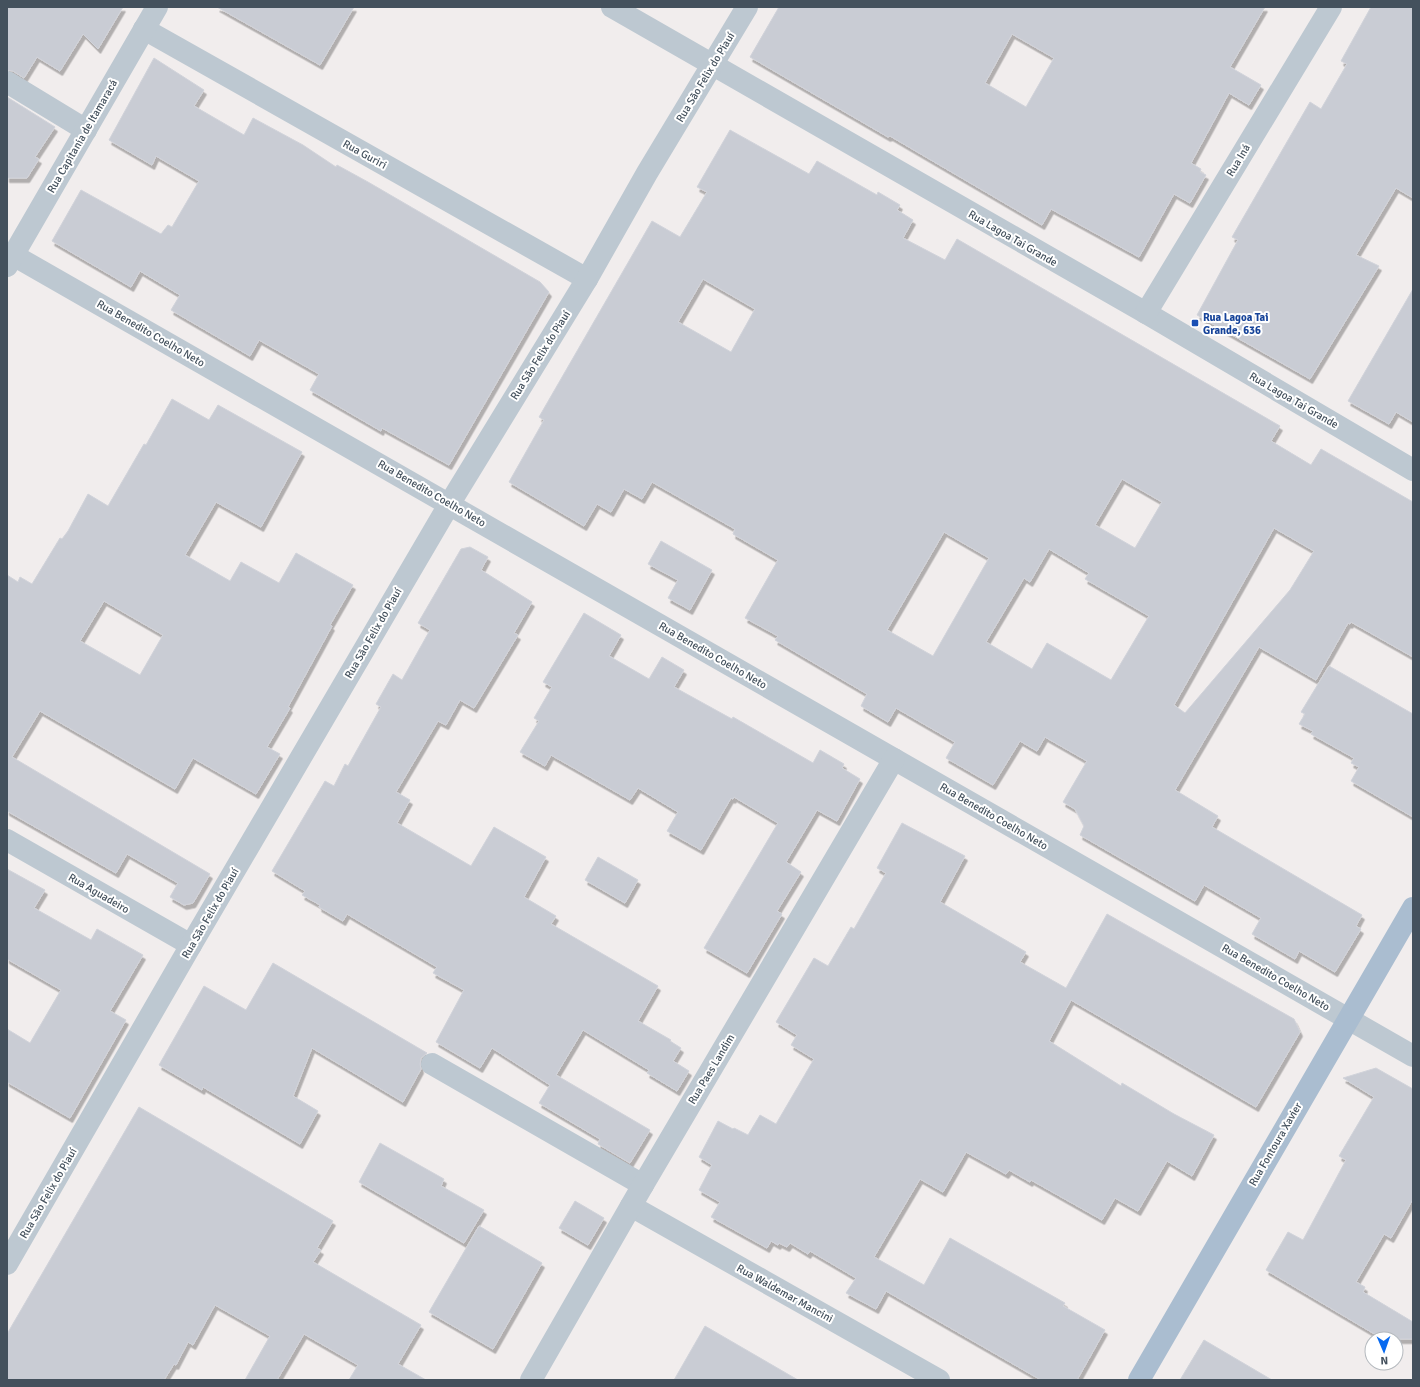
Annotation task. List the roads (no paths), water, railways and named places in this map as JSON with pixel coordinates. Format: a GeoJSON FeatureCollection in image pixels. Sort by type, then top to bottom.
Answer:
{"type":"FeatureCollection","features":[{"type":"Feature","properties":{"kind":"main road","name":"Rua Fontoura Xavier"},"geometry":{"type":"LineString","coordinates":[[1138,1380],[1413,908]]}},
{"type":"Feature","properties":{"kind":"street","name":"Rua Capitania de Itamaracá"},"geometry":{"type":"LineString","coordinates":[[10,260],[157,7]]}},
{"type":"Feature","properties":{"kind":"street","name":"Rua Lagoa Tai Grande"},"geometry":{"type":"LineString","coordinates":[[612,7],[1146,313],[1413,470]]}},
{"type":"Feature","properties":{"kind":"street","name":"Rua São Felix do Piauí"},"geometry":{"type":"LineString","coordinates":[[7,1264],[191,945],[450,503],[587,279],[647,173],[747,7]]}},
{"type":"Feature","properties":{"kind":"street","name":"Rua Iná"},"geometry":{"type":"LineString","coordinates":[[1146,313],[1331,7]]}},
{"type":"Feature","properties":{"kind":"street","name":"Rua Guriri"},"geometry":{"type":"LineString","coordinates":[[144,29],[587,279]]}},
{"type":"Feature","properties":{"kind":"street"},"geometry":{"type":"LineString","coordinates":[[7,82],[86,130]]}},
{"type":"Feature","properties":{"kind":"street","name":"Rua Benedito Coelho Neto"},"geometry":{"type":"LineString","coordinates":[[10,260],[450,503],[1413,1056]]}},
{"type":"Feature","properties":{"kind":"street","name":"Rua Paes Landim"},"geometry":{"type":"LineString","coordinates":[[531,1380],[643,1184],[894,759]]}},
{"type":"Feature","properties":{"kind":"street","name":"Rua Aguadeiro"},"geometry":{"type":"LineString","coordinates":[[7,840],[191,945]]}},
{"type":"Feature","properties":{"kind":"street"},"geometry":{"type":"LineString","coordinates":[[432,1064],[643,1184]]}},
{"type":"Feature","properties":{"kind":"street","name":"Rua Waldemar Mancini"},"geometry":{"type":"LineString","coordinates":[[631,1206],[939,1380]]}},
{"type":"Feature","properties":{"kind":"place","name":"Rua Lagoa Tai Grande, 636"},"geometry":{"type":"Point","coordinates":[1195,323]}}]}
